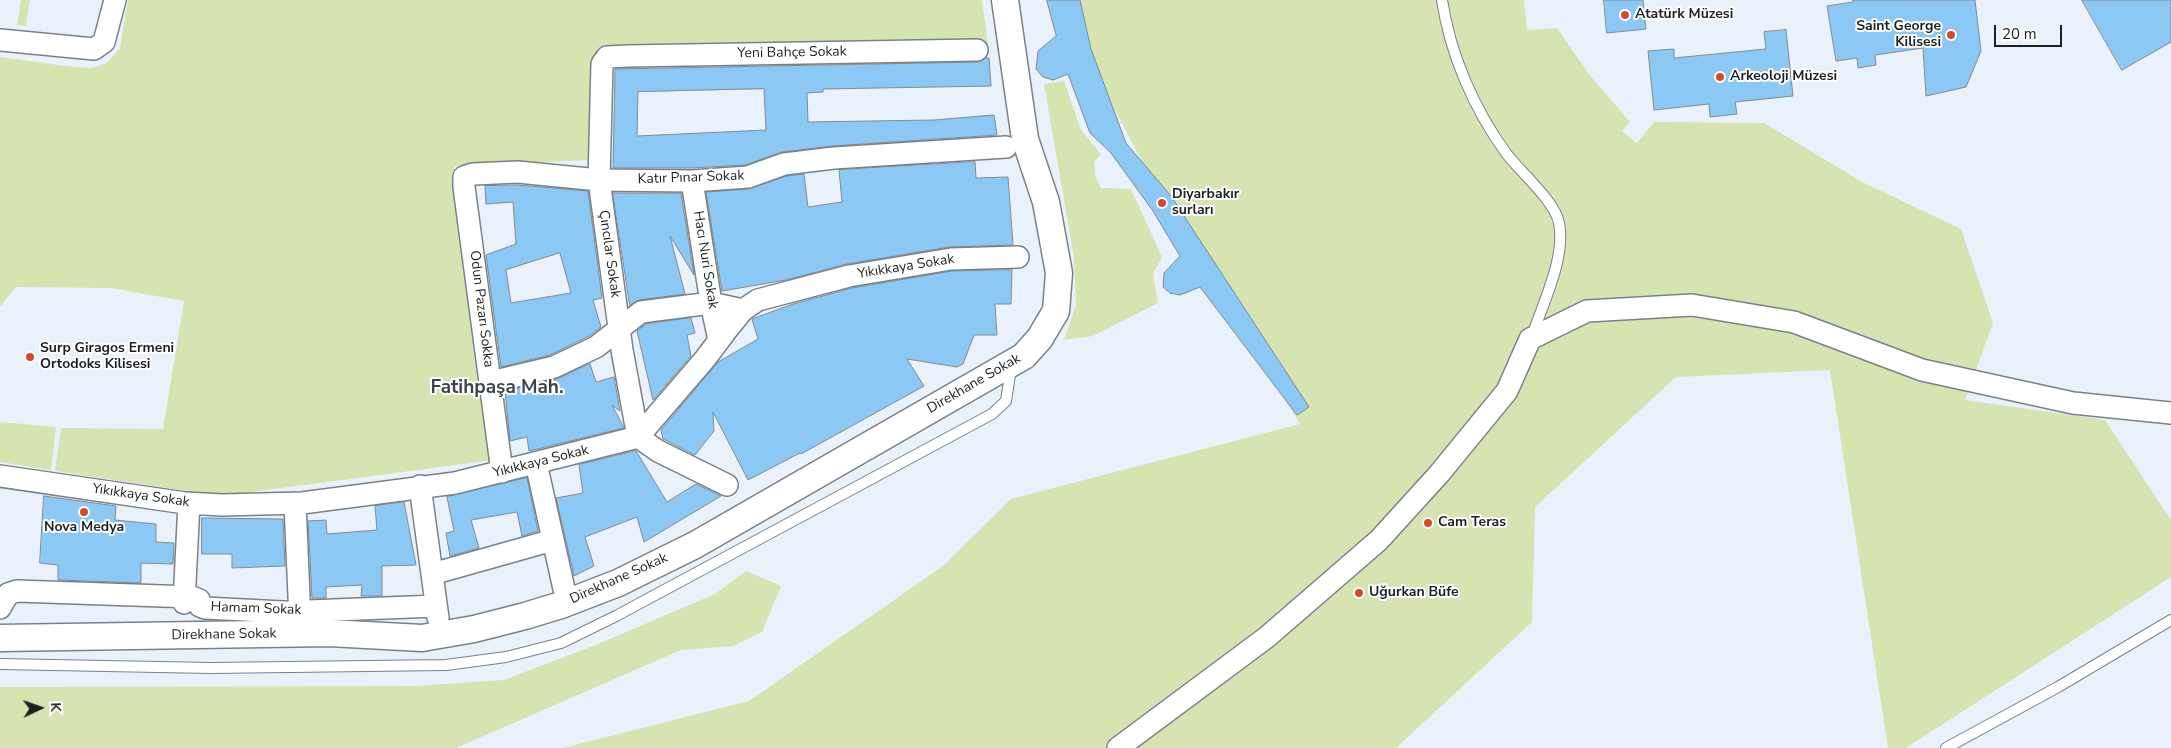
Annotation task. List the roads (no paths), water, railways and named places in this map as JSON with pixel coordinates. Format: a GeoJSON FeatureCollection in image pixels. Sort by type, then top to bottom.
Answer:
{"type":"FeatureCollection","features":[{"type":"Feature","properties":{"kind":"street"},"geometry":{"type":"LineString","coordinates":[[0,40],[94,49],[104,42],[115,0]]}},
{"type":"Feature","properties":{"kind":"street","name":"Direkhane Sokak"},"geometry":{"type":"LineString","coordinates":[[0,638],[329,633],[422,638],[474,629],[525,616],[561,605],[618,583],[695,545],[1024,356],[1040,338],[1056,311],[1059,273],[1046,202],[1025,139],[1005,0]]}},
{"type":"Feature","properties":{"kind":"street","name":"Yeni Bahçe Sokak"},"geometry":{"type":"LineString","coordinates":[[607,57],[978,50]]}},
{"type":"Feature","properties":{"kind":"street","name":"Çıncılar Sokak"},"geometry":{"type":"LineString","coordinates":[[607,57],[602,64],[600,81],[599,180],[619,329],[638,437]]}},
{"type":"Feature","properties":{"kind":"street","name":"Katır Pınar Sokak"},"geometry":{"type":"LineString","coordinates":[[464,177],[473,174],[518,172],[599,180],[692,181],[748,177],[784,164],[834,158],[1006,147]]}},
{"type":"Feature","properties":{"kind":"street","name":"Odun Pazarı Sokka"},"geometry":{"type":"LineString","coordinates":[[464,177],[502,472]]}},
{"type":"Feature","properties":{"kind":"street","name":"Hacı Nuri Sokak"},"geometry":{"type":"LineString","coordinates":[[692,181],[711,303],[719,340]]}},
{"type":"Feature","properties":{"kind":"street","name":"Yıkıkkaya Sokak"},"geometry":{"type":"LineString","coordinates":[[0,476],[189,503],[222,505],[295,503],[420,486],[454,484],[638,437],[744,310],[758,300],[849,276],[951,259],[1018,257]]}},
{"type":"Feature","properties":{"kind":"street"},"geometry":{"type":"LineString","coordinates":[[491,382],[554,367],[596,347],[640,312],[711,303],[744,310]]}},
{"type":"Feature","properties":{"kind":"street"},"geometry":{"type":"LineString","coordinates":[[1118,748],[1267,636],[1379,540],[1439,474],[1507,391],[1530,339],[1587,311],[1692,305],[1794,322],[1931,372],[2074,403],[2171,413]]}},
{"type":"Feature","properties":{"kind":"street"},"geometry":{"type":"LineString","coordinates":[[638,437],[658,451],[727,485]]}},
{"type":"Feature","properties":{"kind":"street"},"geometry":{"type":"LineString","coordinates":[[536,463],[564,589]]}},
{"type":"Feature","properties":{"kind":"street"},"geometry":{"type":"LineString","coordinates":[[420,486],[432,574],[553,540]]}},
{"type":"Feature","properties":{"kind":"street"},"geometry":{"type":"LineString","coordinates":[[184,600],[189,503]]}},
{"type":"Feature","properties":{"kind":"street"},"geometry":{"type":"LineString","coordinates":[[295,503],[299,616]]}},
{"type":"Feature","properties":{"kind":"street","name":"Hamam Sokak"},"geometry":{"type":"LineString","coordinates":[[0,608],[8,594],[16,591],[199,600],[200,606],[205,608],[299,616],[437,612],[432,574]]}},
{"type":"Feature","properties":{"kind":"lane"},"geometry":{"type":"LineString","coordinates":[[1442,0],[1446,24],[1476,106],[1506,154],[1551,206],[1559,221],[1559,255],[1530,339]]}},
{"type":"Feature","properties":{"kind":"lane"},"geometry":{"type":"LineString","coordinates":[[0,664],[211,668],[446,665],[506,656],[562,643],[728,557],[992,414],[1006,401],[1012,362]]}},
{"type":"Feature","properties":{"kind":"lane"},"geometry":{"type":"LineString","coordinates":[[1946,748],[2058,687],[2171,620]]}},
{"type":"Feature","properties":{"kind":"place","name":"Atatürk Müzesi"},"geometry":{"type":"Point","coordinates":[1625,15]}},
{"type":"Feature","properties":{"kind":"place","name":"Saint George Kilisesi"},"geometry":{"type":"Point","coordinates":[1951,35]}},
{"type":"Feature","properties":{"kind":"place","name":"Arkeoloji Müzesi"},"geometry":{"type":"Point","coordinates":[1720,77]}},
{"type":"Feature","properties":{"kind":"place","name":"Diyarbakır surları"},"geometry":{"type":"Point","coordinates":[1162,203]}},
{"type":"Feature","properties":{"kind":"place","name":"Surp Giragos Ermeni Ortodoks Kilisesi"},"geometry":{"type":"Point","coordinates":[30,357]}},
{"type":"Feature","properties":{"kind":"place","name":"Nova Medya"},"geometry":{"type":"Point","coordinates":[84,512]}},
{"type":"Feature","properties":{"kind":"place","name":"Cam Teras"},"geometry":{"type":"Point","coordinates":[1428,523]}},
{"type":"Feature","properties":{"kind":"place","name":"Uğurkan Büfe"},"geometry":{"type":"Point","coordinates":[1359,593]}},
{"type":"Feature","properties":{"kind":"district","name":"Fatihpaşa Mah."},"geometry":{"type":"Point","coordinates":[497,388]}}]}
